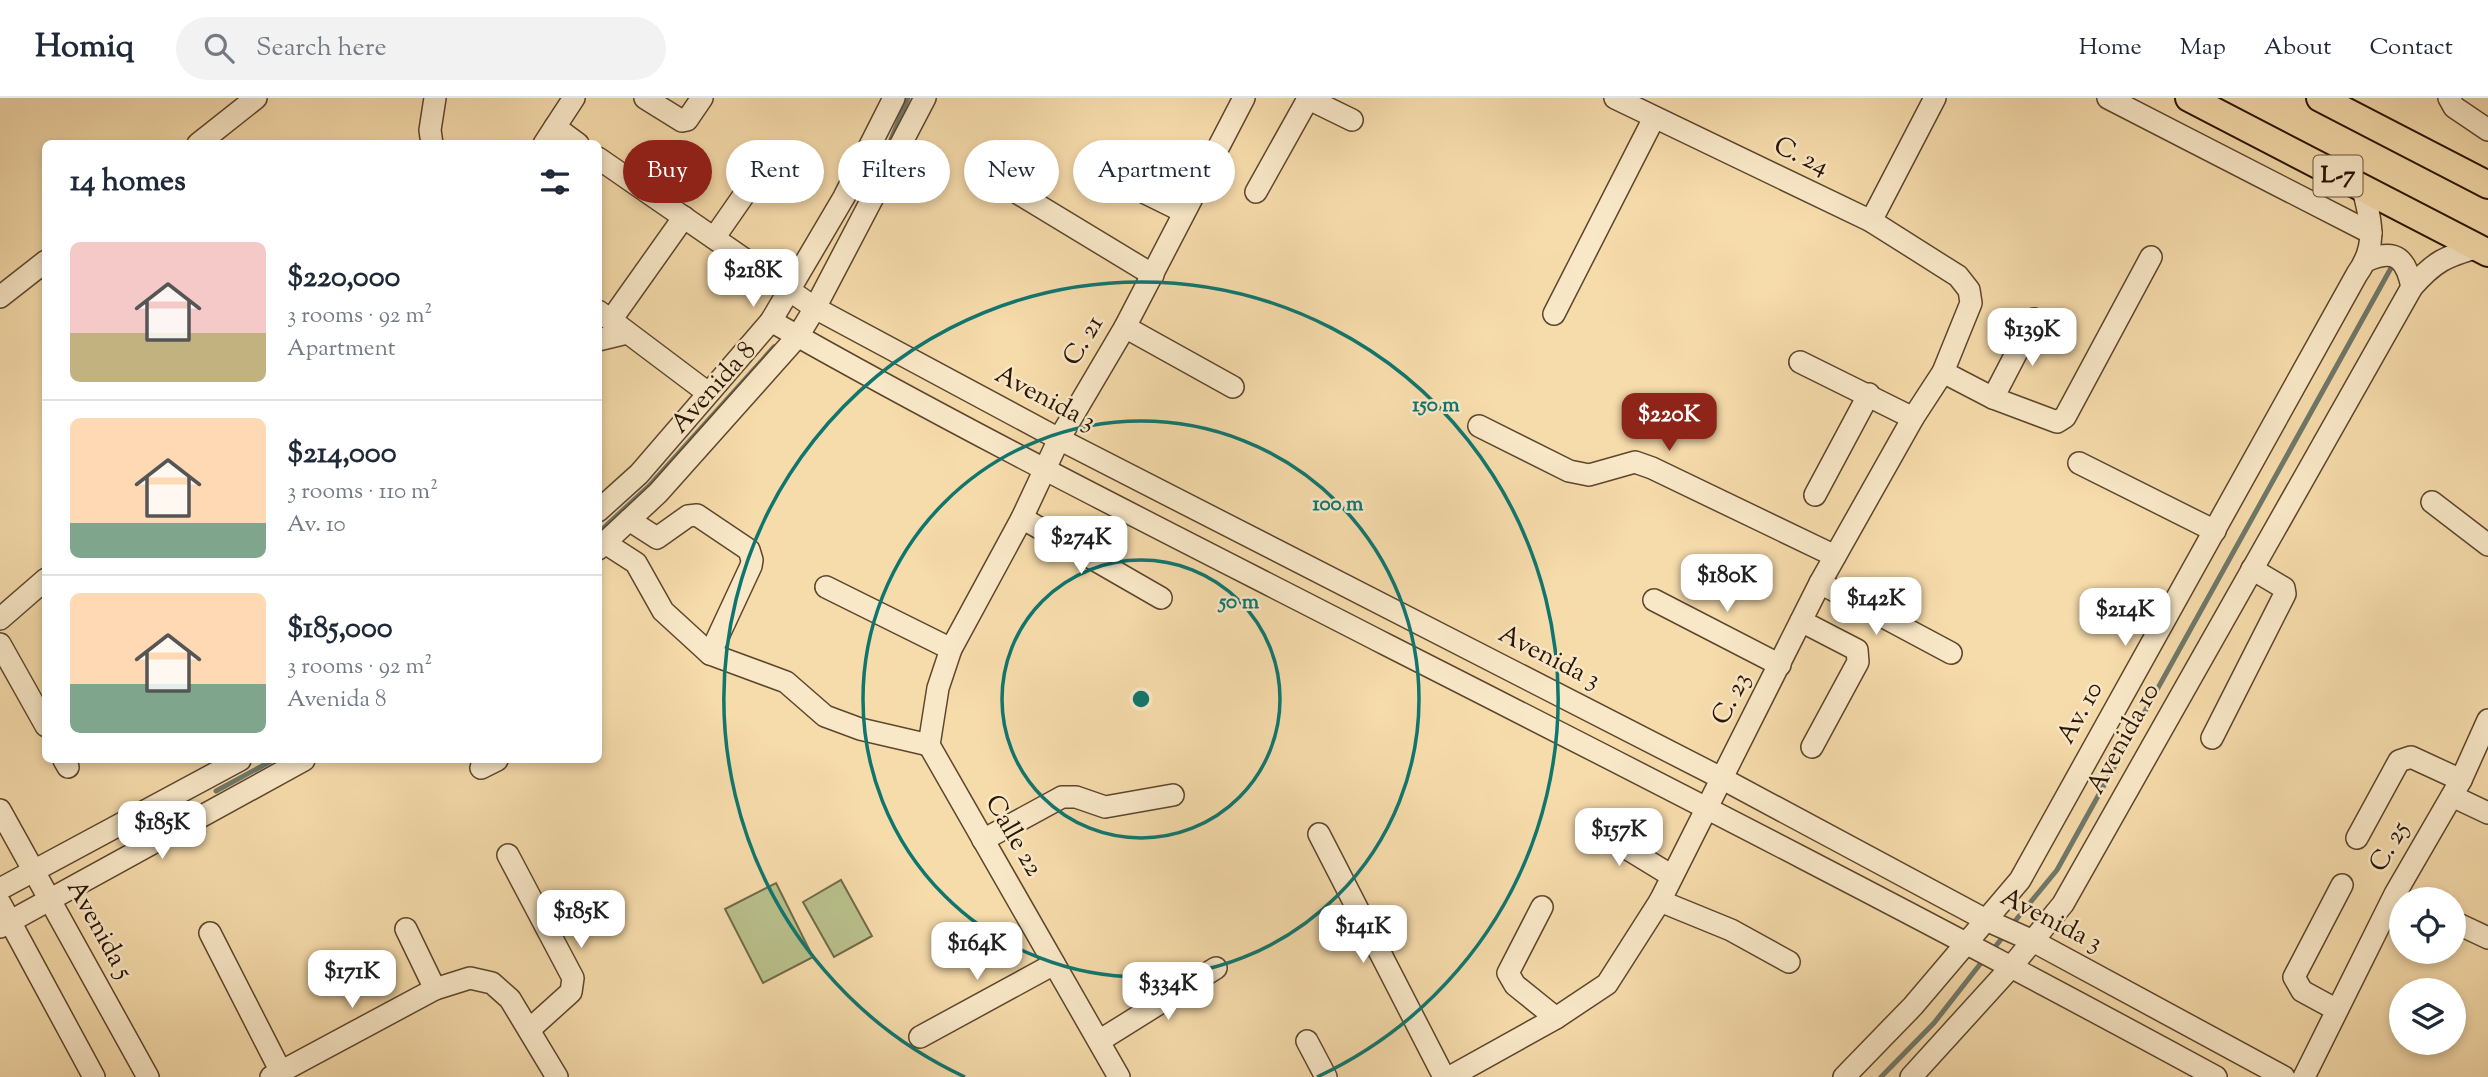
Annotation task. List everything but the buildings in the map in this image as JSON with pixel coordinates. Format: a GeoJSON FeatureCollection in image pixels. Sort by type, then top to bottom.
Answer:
{"type":"FeatureCollection","features":[{"type":"Feature","properties":{"kind":"main road","name":"L-7"},"geometry":{"type":"LineString","coordinates":[[2189,98],[2483,250]]}},
{"type":"Feature","properties":{"kind":"main road","name":"L-7"},"geometry":{"type":"LineString","coordinates":[[2320,98],[2488,185]]}},
{"type":"Feature","properties":{"kind":"street"},"geometry":{"type":"LineString","coordinates":[[203,140],[256,98]]}},
{"type":"Feature","properties":{"kind":"street"},"geometry":{"type":"LineString","coordinates":[[431,140],[430,130],[435,98]]}},
{"type":"Feature","properties":{"kind":"street"},"geometry":{"type":"LineString","coordinates":[[549,135],[574,98]]}},
{"type":"Feature","properties":{"kind":"street"},"geometry":{"type":"LineString","coordinates":[[645,98],[682,121],[687,120],[702,98]]}},
{"type":"Feature","properties":{"kind":"street","name":"Avenida 8"},"geometry":{"type":"LineString","coordinates":[[602,507],[639,474],[771,321],[844,197],[894,98]]}},
{"type":"Feature","properties":{"kind":"street","name":"Avenida 8"},"geometry":{"type":"LineString","coordinates":[[602,546],[658,493],[798,336],[925,98]]}},
{"type":"Feature","properties":{"kind":"street","name":"C. 21"},"geometry":{"type":"LineString","coordinates":[[951,649],[1022,517],[1059,439],[1125,327],[1244,98]]}},
{"type":"Feature","properties":{"kind":"street"},"geometry":{"type":"LineString","coordinates":[[1256,192],[1308,98],[1352,120]]}},
{"type":"Feature","properties":{"kind":"street","name":"C. 24"},"geometry":{"type":"LineString","coordinates":[[1615,98],[1871,221],[1958,276]]}},
{"type":"Feature","properties":{"kind":"street"},"geometry":{"type":"LineString","coordinates":[[1871,221],[1934,98]]}},
{"type":"Feature","properties":{"kind":"street"},"geometry":{"type":"LineString","coordinates":[[2108,98],[2371,233]]}},
{"type":"Feature","properties":{"kind":"street"},"geometry":{"type":"LineString","coordinates":[[2449,98],[2454,107],[2488,130]]}},
{"type":"Feature","properties":{"kind":"street"},"geometry":{"type":"LineString","coordinates":[[1554,314],[1654,118]]}},
{"type":"Feature","properties":{"kind":"street","name":"Avenida 3"},"geometry":{"type":"LineString","coordinates":[[602,161],[815,308],[1059,439],[1723,779],[1986,920],[2034,941],[2284,1077]]}},
{"type":"Feature","properties":{"kind":"street","name":"Av. 10"},"geometry":{"type":"LineString","coordinates":[[1844,1077],[1913,1006],[2020,880],[2357,274],[2368,260],[2371,233],[2362,189]]}},
{"type":"Feature","properties":{"kind":"street"},"geometry":{"type":"LineString","coordinates":[[714,238],[738,203]]}},
{"type":"Feature","properties":{"kind":"street"},"geometry":{"type":"LineString","coordinates":[[1034,203],[1153,275]]}},
{"type":"Feature","properties":{"kind":"street"},"geometry":{"type":"LineString","coordinates":[[1166,203],[1184,212]]}},
{"type":"Feature","properties":{"kind":"street"},"geometry":{"type":"LineString","coordinates":[[684,217],[612,321],[708,393]]}},
{"type":"Feature","properties":{"kind":"street","name":"Avenida 10"},"geometry":{"type":"LineString","coordinates":[[1910,1077],[2012,966],[2063,904],[2412,287],[2428,269],[2446,257],[2483,250]]}},
{"type":"Feature","properties":{"kind":"street"},"geometry":{"type":"LineString","coordinates":[[2368,260],[2380,255],[2401,259],[2409,271],[2412,287]]}},
{"type":"Feature","properties":{"kind":"street"},"geometry":{"type":"LineString","coordinates":[[1943,372],[1993,398],[2057,422],[2065,417],[2151,257]]}},
{"type":"Feature","properties":{"kind":"street"},"geometry":{"type":"LineString","coordinates":[[0,296],[42,264]]}},
{"type":"Feature","properties":{"kind":"street","name":"C. 23"},"geometry":{"type":"LineString","coordinates":[[1450,1077],[1556,1018],[1607,984],[1661,901],[1820,583],[1913,418],[1943,372],[1971,303],[1969,290],[1958,276]]}},
{"type":"Feature","properties":{"kind":"street"},"geometry":{"type":"LineString","coordinates":[[1993,398],[2034,319]]}},
{"type":"Feature","properties":{"kind":"street"},"geometry":{"type":"LineString","coordinates":[[771,321],[1043,470],[1707,808],[2012,966],[2216,1077]]}},
{"type":"Feature","properties":{"kind":"street"},"geometry":{"type":"LineString","coordinates":[[1125,327],[1233,387]]}},
{"type":"Feature","properties":{"kind":"street"},"geometry":{"type":"LineString","coordinates":[[1800,362],[1913,418]]}},
{"type":"Feature","properties":{"kind":"street"},"geometry":{"type":"LineString","coordinates":[[1815,495],[1869,394]]}},
{"type":"Feature","properties":{"kind":"street"},"geometry":{"type":"LineString","coordinates":[[1479,426],[1569,471],[1589,475],[1635,462],[1652,468],[1835,556]]}},
{"type":"Feature","properties":{"kind":"street"},"geometry":{"type":"LineString","coordinates":[[2079,463],[2214,531]]}},
{"type":"Feature","properties":{"kind":"street"},"geometry":{"type":"LineString","coordinates":[[2432,502],[2488,545]]}},
{"type":"Feature","properties":{"kind":"street"},"geometry":{"type":"LineString","coordinates":[[629,520],[657,538],[688,516],[697,515],[749,550],[751,566],[710,654]]}},
{"type":"Feature","properties":{"kind":"street"},"geometry":{"type":"LineString","coordinates":[[1022,517],[1161,598]]}},
{"type":"Feature","properties":{"kind":"street"},"geometry":{"type":"LineString","coordinates":[[631,559],[651,536]]}},
{"type":"Feature","properties":{"kind":"street"},"geometry":{"type":"LineString","coordinates":[[602,546],[636,563],[663,611],[710,654],[786,682],[825,716],[860,729],[929,745],[938,688],[951,649],[826,587]]}},
{"type":"Feature","properties":{"kind":"street"},"geometry":{"type":"LineString","coordinates":[[2212,737],[2285,594],[2284,589],[2252,569]]}},
{"type":"Feature","properties":{"kind":"street"},"geometry":{"type":"LineString","coordinates":[[0,619],[42,582]]}},
{"type":"Feature","properties":{"kind":"street"},"geometry":{"type":"LineString","coordinates":[[1820,583],[1951,653]]}},
{"type":"Feature","properties":{"kind":"street"},"geometry":{"type":"LineString","coordinates":[[1654,600],[1780,665]]}},
{"type":"Feature","properties":{"kind":"street"},"geometry":{"type":"LineString","coordinates":[[1801,621],[1857,650],[1858,662],[1812,747]]}},
{"type":"Feature","properties":{"kind":"street"},"geometry":{"type":"LineString","coordinates":[[0,644],[42,719]]}},
{"type":"Feature","properties":{"kind":"street","name":"C. 25"},"geometry":{"type":"LineString","coordinates":[[2405,887],[2457,788],[2488,720]]}},
{"type":"Feature","properties":{"kind":"street","name":"Calle 22"},"geometry":{"type":"LineString","coordinates":[[929,745],[1119,1077]]}},
{"type":"Feature","properties":{"kind":"street"},"geometry":{"type":"LineString","coordinates":[[2357,838],[2399,761],[2411,757],[2488,813]]}},
{"type":"Feature","properties":{"kind":"street"},"geometry":{"type":"LineString","coordinates":[[0,889],[234,763]]}},
{"type":"Feature","properties":{"kind":"street"},"geometry":{"type":"LineString","coordinates":[[94,1077],[3,917],[51,898],[298,763]]}},
{"type":"Feature","properties":{"kind":"street"},"geometry":{"type":"LineString","coordinates":[[983,840],[1062,797],[1076,797],[1105,807],[1173,795]]}},
{"type":"Feature","properties":{"kind":"street","name":"Avenida 5"},"geometry":{"type":"LineString","coordinates":[[0,810],[148,1077]]}},
{"type":"Feature","properties":{"kind":"street"},"geometry":{"type":"LineString","coordinates":[[1587,824],[1672,876]]}},
{"type":"Feature","properties":{"kind":"street"},"geometry":{"type":"LineString","coordinates":[[1319,834],[1444,1077]]}},
{"type":"Feature","properties":{"kind":"street"},"geometry":{"type":"LineString","coordinates":[[508,855],[573,978],[570,992],[530,1029]]}},
{"type":"Feature","properties":{"kind":"street"},"geometry":{"type":"LineString","coordinates":[[2337,1010],[2302,990],[2294,977],[2342,885]]}},
{"type":"Feature","properties":{"kind":"street"},"geometry":{"type":"LineString","coordinates":[[1661,901],[1731,930],[1788,962]]}},
{"type":"Feature","properties":{"kind":"street"},"geometry":{"type":"LineString","coordinates":[[1542,907],[1508,973],[1515,985],[1556,1018]]}},
{"type":"Feature","properties":{"kind":"street","name":"C. 25"},"geometry":{"type":"LineString","coordinates":[[2304,1077],[2337,1010],[2389,917]]}},
{"type":"Feature","properties":{"kind":"street"},"geometry":{"type":"LineString","coordinates":[[2466,928],[2488,938]]}},
{"type":"Feature","properties":{"kind":"street"},"geometry":{"type":"LineString","coordinates":[[406,929],[443,986]]}},
{"type":"Feature","properties":{"kind":"street"},"geometry":{"type":"LineString","coordinates":[[210,933],[276,1074],[443,986],[470,978],[492,983],[510,999],[557,1077]]}},
{"type":"Feature","properties":{"kind":"street"},"geometry":{"type":"LineString","coordinates":[[920,1037],[1054,964]]}},
{"type":"Feature","properties":{"kind":"street"},"geometry":{"type":"LineString","coordinates":[[1099,1041],[1216,968]]}},
{"type":"Feature","properties":{"kind":"street"},"geometry":{"type":"LineString","coordinates":[[1307,1041],[1326,1077]]}},
{"type":"Feature","properties":{"kind":"green space"},"geometry":{"type":"Polygon","coordinates":[[[841,880],[872,936],[834,957],[803,902],[841,880]]]}},
{"type":"Feature","properties":{"kind":"green space"},"geometry":{"type":"Polygon","coordinates":[[[776,883],[813,957],[763,983],[725,909],[776,883]]]}},
{"type":"Feature","properties":{"kind":"waterway"},"geometry":{"type":"LineString","coordinates":[[891,140],[908,98]]}},
{"type":"Feature","properties":{"kind":"waterway"},"geometry":{"type":"LineString","coordinates":[[2015,921],[2057,870],[2391,268]]}},
{"type":"Feature","properties":{"kind":"waterway"},"geometry":{"type":"LineString","coordinates":[[602,529],[650,485],[774,347]]}},
{"type":"Feature","properties":{"kind":"waterway"},"geometry":{"type":"LineString","coordinates":[[216,791],[267,763]]}},
{"type":"Feature","properties":{"kind":"waterway"},"geometry":{"type":"LineString","coordinates":[[1995,947],[2002,938]]}},
{"type":"Feature","properties":{"kind":"waterway"},"geometry":{"type":"LineString","coordinates":[[1881,1077],[1934,1023],[1981,963]]}}]}
